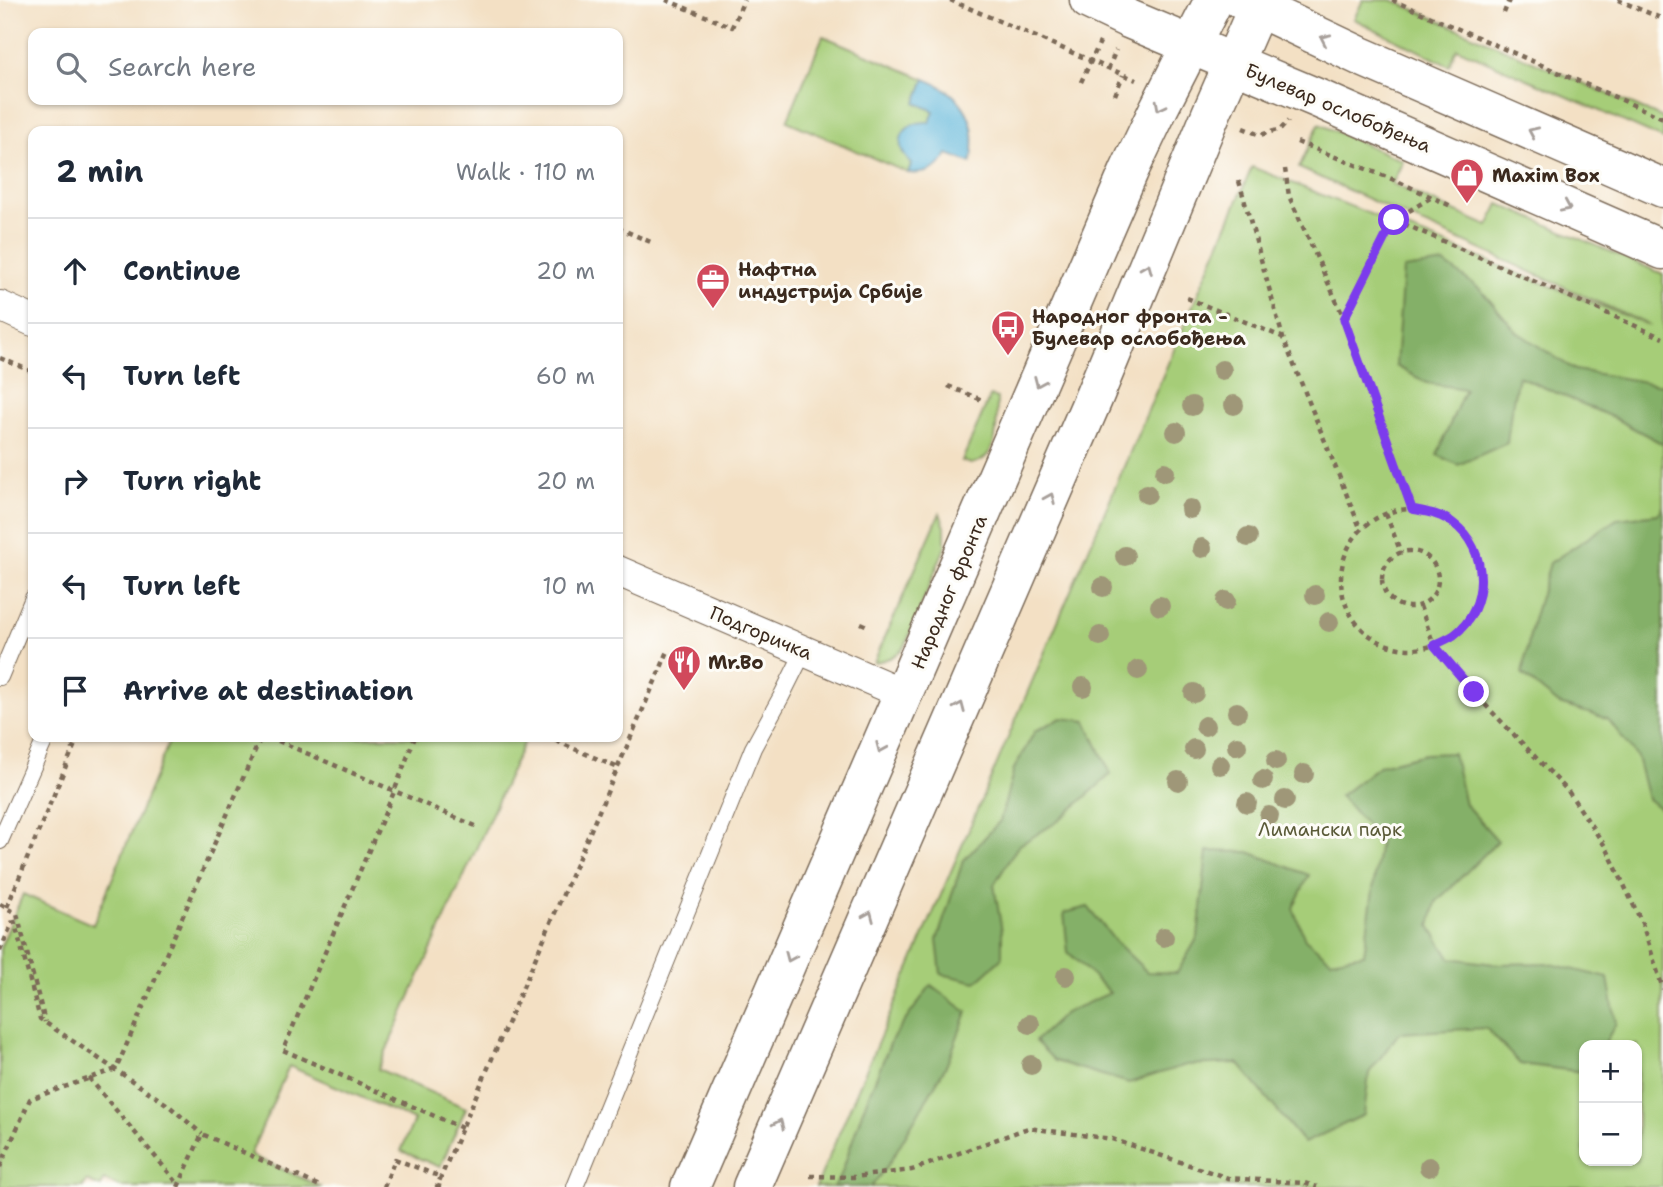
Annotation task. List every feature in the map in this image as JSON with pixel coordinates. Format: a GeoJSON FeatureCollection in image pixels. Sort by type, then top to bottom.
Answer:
{"type":"FeatureCollection","features":[{"type":"Feature","properties":{"kind":"street","name":"Булевар ослобођења"},"geometry":{"type":"LineString","coordinates":[[1089,0],[1663,250]]}},
{"type":"Feature","properties":{"kind":"street","name":"Народног фронта"},"geometry":{"type":"LineString","coordinates":[[690,1187],[1129,171],[1214,0]]}},
{"type":"Feature","properties":{"kind":"street"},"geometry":{"type":"LineString","coordinates":[[752,1187],[1087,412],[1233,64],[1254,2],[1360,56],[1663,188]]}},
{"type":"Feature","properties":{"kind":"street"},"geometry":{"type":"LineString","coordinates":[[0,306],[28,319]]}},
{"type":"Feature","properties":{"kind":"street","name":"Подгоричка"},"geometry":{"type":"LineString","coordinates":[[623,573],[904,694]]}},
{"type":"Feature","properties":{"kind":"lane"},"geometry":{"type":"LineString","coordinates":[[0,677],[28,610]]}},
{"type":"Feature","properties":{"kind":"lane"},"geometry":{"type":"LineString","coordinates":[[575,1187],[753,748],[804,651]]}},
{"type":"Feature","properties":{"kind":"lane"},"geometry":{"type":"LineString","coordinates":[[0,841],[44,742]]}},
{"type":"Feature","properties":{"kind":"path"},"geometry":{"type":"LineString","coordinates":[[666,0],[732,27],[744,0]]}},
{"type":"Feature","properties":{"kind":"path"},"geometry":{"type":"LineString","coordinates":[[950,0],[1124,75],[1115,95]]}},
{"type":"Feature","properties":{"kind":"path"},"geometry":{"type":"LineString","coordinates":[[1392,0],[1663,118]]}},
{"type":"Feature","properties":{"kind":"path"},"geometry":{"type":"LineString","coordinates":[[1504,13],[1509,0]]}},
{"type":"Feature","properties":{"kind":"path"},"geometry":{"type":"LineString","coordinates":[[1618,0],[1663,19]]}},
{"type":"Feature","properties":{"kind":"path"},"geometry":{"type":"LineString","coordinates":[[1297,142],[1397,181],[1451,206]]}},
{"type":"Feature","properties":{"kind":"path"},"geometry":{"type":"LineString","coordinates":[[1285,169],[1289,196],[1344,319],[1412,509]]}},
{"type":"Feature","properties":{"kind":"path"},"geometry":{"type":"LineString","coordinates":[[1239,181],[1283,338],[1361,530]]}},
{"type":"Feature","properties":{"kind":"path"},"geometry":{"type":"LineString","coordinates":[[1344,319],[1394,220],[1432,197]]}},
{"type":"Feature","properties":{"kind":"path"},"geometry":{"type":"LineString","coordinates":[[1394,220],[1663,338]]}},
{"type":"Feature","properties":{"kind":"path"},"geometry":{"type":"LineString","coordinates":[[623,230],[653,243]]}},
{"type":"Feature","properties":{"kind":"path"},"geometry":{"type":"LineString","coordinates":[[1187,298],[1283,338]]}},
{"type":"Feature","properties":{"kind":"path"},"geometry":{"type":"LineString","coordinates":[[0,358],[28,370]]}},
{"type":"Feature","properties":{"kind":"path"},"geometry":{"type":"LineString","coordinates":[[948,386],[982,400]]}},
{"type":"Feature","properties":{"kind":"path"},"geometry":{"type":"LineString","coordinates":[[1412,509],[1433,513],[1452,522],[1468,538],[1478,557],[1481,579],[1478,600],[1469,619],[1454,635],[1434,645],[1416,649],[1397,648],[1380,642],[1364,632],[1352,617],[1344,600],[1341,581],[1343,562],[1350,545],[1361,530],[1386,514],[1412,509]]}},
{"type":"Feature","properties":{"kind":"path"},"geometry":{"type":"LineString","coordinates":[[1386,514],[1401,553]]}},
{"type":"Feature","properties":{"kind":"path"},"geometry":{"type":"LineString","coordinates":[[1409,551],[1422,554],[1429,558],[1437,569],[1436,591],[1420,606],[1407,607],[1398,604],[1391,600],[1384,589],[1382,576],[1385,568],[1393,557],[1401,553],[1409,551]]}},
{"type":"Feature","properties":{"kind":"path"},"geometry":{"type":"LineString","coordinates":[[1420,606],[1434,645],[1474,692],[1568,791],[1607,849],[1642,923],[1663,989]]}},
{"type":"Feature","properties":{"kind":"path"},"geometry":{"type":"LineString","coordinates":[[861,623],[868,626]]}},
{"type":"Feature","properties":{"kind":"path"},"geometry":{"type":"LineString","coordinates":[[441,1187],[438,1185],[441,1177],[669,649]]}},
{"type":"Feature","properties":{"kind":"path"},"geometry":{"type":"LineString","coordinates":[[7,907],[76,742]]}},
{"type":"Feature","properties":{"kind":"path"},"geometry":{"type":"LineString","coordinates":[[0,1167],[30,1099],[116,1069],[259,742]]}},
{"type":"Feature","properties":{"kind":"path"},"geometry":{"type":"LineString","coordinates":[[280,742],[478,827]]}},
{"type":"Feature","properties":{"kind":"path"},"geometry":{"type":"LineString","coordinates":[[413,742],[283,1050],[462,1128]]}},
{"type":"Feature","properties":{"kind":"path"},"geometry":{"type":"LineString","coordinates":[[558,742],[616,767]]}},
{"type":"Feature","properties":{"kind":"path"},"geometry":{"type":"LineString","coordinates":[[0,904],[17,914],[46,1023]]}},
{"type":"Feature","properties":{"kind":"path"},"geometry":{"type":"LineString","coordinates":[[0,950],[17,914]]}},
{"type":"Feature","properties":{"kind":"path"},"geometry":{"type":"LineString","coordinates":[[14,920],[40,1019],[168,1105],[202,1134],[323,1187]]}},
{"type":"Feature","properties":{"kind":"path"},"geometry":{"type":"LineString","coordinates":[[89,1078],[179,1186],[202,1134]]}},
{"type":"Feature","properties":{"kind":"path"},"geometry":{"type":"LineString","coordinates":[[810,1176],[854,1177],[912,1171],[1028,1128],[1112,1139],[1228,1178],[1304,1183],[1317,1187]]}},
{"type":"Feature","properties":{"kind":"path"},"geometry":{"type":"LineString","coordinates":[[384,1187],[395,1159],[441,1177]]}},
{"type":"Feature","properties":{"kind":"green space"},"geometry":{"type":"Polygon","coordinates":[[[1363,0],[1392,0],[1663,118],[1663,139],[1457,48],[1449,66],[1354,19],[1363,0]]]}},
{"type":"Feature","properties":{"kind":"green space"},"geometry":{"type":"Polygon","coordinates":[[[823,36],[925,79],[916,102],[935,110],[908,173],[787,121],[823,36]]]}},
{"type":"Feature","properties":{"kind":"green space","name":"Лимански парк"},"geometry":{"type":"Polygon","coordinates":[[[1319,124],[1403,161],[1392,184],[1488,226],[1499,204],[1663,274],[1663,1187],[816,1187],[1252,167],[1651,326],[1299,168],[1319,124]]]}},
{"type":"Feature","properties":{"kind":"green space"},"geometry":{"type":"Polygon","coordinates":[[[1444,263],[1480,289],[1517,332],[1575,370],[1663,385],[1663,444],[1614,418],[1518,376],[1507,443],[1458,465],[1437,455],[1465,389],[1427,383],[1396,366],[1403,269],[1444,263]]]}},
{"type":"Feature","properties":{"kind":"green space"},"geometry":{"type":"Polygon","coordinates":[[[990,396],[997,398],[996,432],[992,448],[980,461],[971,464],[962,461],[990,396]]]}},
{"type":"Feature","properties":{"kind":"green space"},"geometry":{"type":"Polygon","coordinates":[[[1663,507],[1663,811],[1648,799],[1637,757],[1608,719],[1559,704],[1522,674],[1533,620],[1550,563],[1617,519],[1658,514],[1663,507]]]}},
{"type":"Feature","properties":{"kind":"green space"},"geometry":{"type":"Polygon","coordinates":[[[940,513],[945,527],[945,547],[905,646],[891,657],[874,662],[940,513]]]}},
{"type":"Feature","properties":{"kind":"green space"},"geometry":{"type":"Polygon","coordinates":[[[1061,718],[1086,721],[1111,774],[1060,820],[1018,846],[994,885],[1002,931],[1002,958],[976,982],[941,974],[937,940],[963,861],[1000,821],[1014,769],[1035,731],[1061,718]]]}},
{"type":"Feature","properties":{"kind":"green space"},"geometry":{"type":"Polygon","coordinates":[[[169,742],[524,742],[378,1069],[466,1108],[440,1167],[401,1151],[414,1120],[289,1066],[250,1155],[322,1187],[120,1187],[104,1180],[101,1187],[86,1181],[83,1187],[0,1187],[0,948],[23,894],[93,925],[169,742]]]}},
{"type":"Feature","properties":{"kind":"green space"},"geometry":{"type":"Polygon","coordinates":[[[1453,753],[1465,804],[1498,841],[1436,902],[1430,926],[1450,958],[1494,964],[1547,963],[1608,978],[1616,1023],[1607,1040],[1579,1040],[1579,1071],[1520,1064],[1486,1028],[1399,1033],[1369,1073],[1364,1115],[1304,1143],[1238,1063],[1186,1065],[1129,1083],[1055,1061],[1035,1041],[1065,1013],[1110,993],[1068,952],[1064,913],[1088,907],[1115,941],[1147,972],[1177,973],[1198,937],[1207,851],[1249,852],[1309,875],[1293,908],[1305,939],[1331,960],[1364,954],[1380,840],[1340,796],[1380,765],[1425,754],[1453,753]]]}},
{"type":"Feature","properties":{"kind":"green space"},"geometry":{"type":"Polygon","coordinates":[[[931,985],[967,1012],[947,1064],[890,1162],[871,1187],[834,1187],[841,1175],[863,1109],[892,1039],[931,985]]]}},
{"type":"Feature","properties":{"kind":"water"},"geometry":{"type":"Polygon","coordinates":[[[925,79],[950,93],[966,111],[973,135],[971,163],[948,154],[931,170],[908,173],[912,164],[902,149],[902,135],[912,125],[930,122],[934,111],[916,103],[925,79]]]}},
{"type":"Feature","properties":{"kind":"place","name":"Maxim Box"},"geometry":{"type":"Point","coordinates":[1467,205]}},
{"type":"Feature","properties":{"kind":"place","name":"Нафтна индустрија Србије"},"geometry":{"type":"Point","coordinates":[713,310]}},
{"type":"Feature","properties":{"kind":"place","name":"Народног фронта - Булевар ослобођења"},"geometry":{"type":"Point","coordinates":[1008,357]}},
{"type":"Feature","properties":{"kind":"place","name":"Mr.Bo"},"geometry":{"type":"Point","coordinates":[684,692]}},
{"type":"Feature","properties":{"kind":"route"},"geometry":{"type":"LineString","coordinates":[[1394,220],[1344,319],[1412,509],[1433,513],[1452,522],[1468,538],[1478,557],[1481,579],[1478,600],[1469,619],[1454,635],[1434,645],[1474,692]]}}]}
